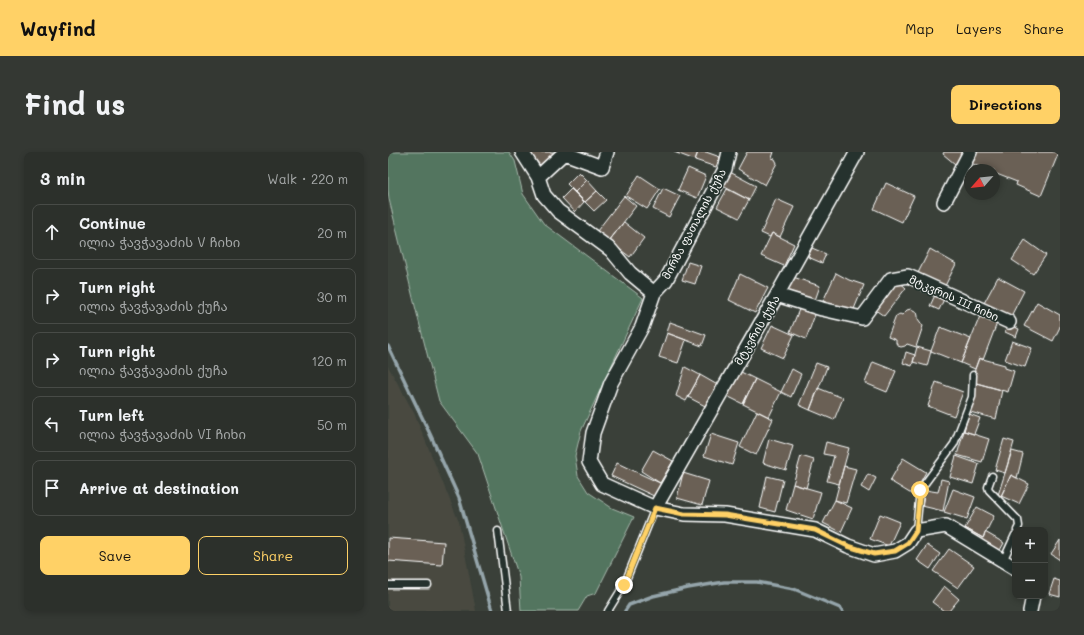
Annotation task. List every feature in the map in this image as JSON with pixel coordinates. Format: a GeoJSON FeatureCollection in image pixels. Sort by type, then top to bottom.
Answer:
{"type":"FeatureCollection","features":[{"type":"Feature","properties":{"kind":"street"},"geometry":{"type":"LineString","coordinates":[[522,152],[538,177],[544,195],[558,211],[610,250],[630,273],[654,293],[642,327],[611,383],[593,434],[589,462],[602,484],[655,508],[684,514],[725,515],[815,530],[848,546],[874,554],[895,551],[908,543],[916,531],[946,526],[1012,566]]}},
{"type":"Feature","properties":{"kind":"street"},"geometry":{"type":"LineString","coordinates":[[538,177],[564,153],[602,167],[607,152]]}},
{"type":"Feature","properties":{"kind":"street","name":"მირზა ფათალის ქუჩა"},"geometry":{"type":"LineString","coordinates":[[654,293],[666,280],[725,169],[729,152]]}},
{"type":"Feature","properties":{"kind":"street","name":"მტკვრის ქუჩა"},"geometry":{"type":"LineString","coordinates":[[655,508],[857,152]]}},
{"type":"Feature","properties":{"kind":"street"},"geometry":{"type":"LineString","coordinates":[[944,202],[970,152]]}},
{"type":"Feature","properties":{"kind":"street","name":"მტკვრის III ჩიხი"},"geometry":{"type":"LineString","coordinates":[[777,295],[822,309],[862,318],[891,279],[908,276],[1009,322]]}},
{"type":"Feature","properties":{"kind":"street"},"geometry":{"type":"LineString","coordinates":[[1030,611],[1032,599]]}},
{"type":"Feature","properties":{"kind":"lane"},"geometry":{"type":"LineString","coordinates":[[916,531],[920,490],[954,444],[972,397],[973,375]]}},
{"type":"Feature","properties":{"kind":"lane"},"geometry":{"type":"LineString","coordinates":[[992,476],[988,487],[989,490],[1018,520],[1018,527]]}},
{"type":"Feature","properties":{"kind":"lane"},"geometry":{"type":"LineString","coordinates":[[608,611],[624,585],[655,508]]}},
{"type":"Feature","properties":{"kind":"lane"},"geometry":{"type":"LineString","coordinates":[[498,531],[508,611]]}},
{"type":"Feature","properties":{"kind":"lane"},"geometry":{"type":"LineString","coordinates":[[1003,561],[1012,542]]}},
{"type":"Feature","properties":{"kind":"lane"},"geometry":{"type":"LineString","coordinates":[[388,585],[428,585]]}},
{"type":"Feature","properties":{"kind":"shaded area"},"geometry":{"type":"Polygon","coordinates":[[[388,366],[414,413],[459,522],[476,611],[388,611],[388,366]]]}},
{"type":"Feature","properties":{"kind":"green space"},"geometry":{"type":"Polygon","coordinates":[[[388,152],[509,152],[515,161],[523,194],[544,224],[643,298],[581,431],[575,456],[578,476],[588,492],[612,508],[634,517],[596,593],[587,596],[578,611],[521,611],[519,577],[478,454],[439,401],[389,199],[388,152]]]}},
{"type":"Feature","properties":{"kind":"building"},"geometry":{"type":"Polygon","coordinates":[[[529,152],[556,152],[540,165],[529,152]]]}},
{"type":"Feature","properties":{"kind":"building"},"geometry":{"type":"Polygon","coordinates":[[[674,152],[698,152],[695,160],[674,152]]]}},
{"type":"Feature","properties":{"kind":"building"},"geometry":{"type":"Polygon","coordinates":[[[698,152],[706,152],[720,157],[716,167],[695,160],[698,152]]]}},
{"type":"Feature","properties":{"kind":"building"},"geometry":{"type":"Polygon","coordinates":[[[747,152],[774,152],[772,158],[775,159],[777,163],[765,185],[738,169],[747,152]]]}},
{"type":"Feature","properties":{"kind":"building"},"geometry":{"type":"Polygon","coordinates":[[[944,152],[964,152],[955,164],[943,154],[944,152]]]}},
{"type":"Feature","properties":{"kind":"building"},"geometry":{"type":"Polygon","coordinates":[[[975,152],[1059,152],[1041,196],[1016,185],[1017,182],[1000,175],[1000,164],[971,163],[975,152]]]}},
{"type":"Feature","properties":{"kind":"building"},"geometry":{"type":"Polygon","coordinates":[[[688,168],[706,176],[697,198],[678,190],[688,168]]]}},
{"type":"Feature","properties":{"kind":"building"},"geometry":{"type":"Polygon","coordinates":[[[728,171],[756,186],[749,200],[721,185],[728,171]]]}},
{"type":"Feature","properties":{"kind":"building"},"geometry":{"type":"Polygon","coordinates":[[[579,172],[587,180],[575,192],[567,184],[579,172]]]}},
{"type":"Feature","properties":{"kind":"building"},"geometry":{"type":"Polygon","coordinates":[[[639,175],[660,189],[647,209],[626,196],[639,175]]]}},
{"type":"Feature","properties":{"kind":"building"},"geometry":{"type":"Polygon","coordinates":[[[587,180],[597,191],[585,202],[575,192],[587,180]]]}},
{"type":"Feature","properties":{"kind":"building"},"geometry":{"type":"Polygon","coordinates":[[[886,183],[914,196],[902,222],[874,209],[886,183]]]}},
{"type":"Feature","properties":{"kind":"building"},"geometry":{"type":"Polygon","coordinates":[[[663,188],[680,196],[669,217],[653,209],[663,188]]]}},
{"type":"Feature","properties":{"kind":"building"},"geometry":{"type":"Polygon","coordinates":[[[571,189],[584,202],[575,212],[562,198],[571,189]]]}},
{"type":"Feature","properties":{"kind":"building"},"geometry":{"type":"Polygon","coordinates":[[[727,189],[749,200],[739,218],[717,207],[727,189]]]}},
{"type":"Feature","properties":{"kind":"building"},"geometry":{"type":"Polygon","coordinates":[[[597,191],[606,200],[594,211],[585,202],[597,191]]]}},
{"type":"Feature","properties":{"kind":"building"},"geometry":{"type":"Polygon","coordinates":[[[624,196],[636,206],[609,241],[597,231],[624,196]]]}},
{"type":"Feature","properties":{"kind":"building"},"geometry":{"type":"Polygon","coordinates":[[[776,199],[794,207],[780,237],[772,233],[770,237],[761,233],[776,199]]]}},
{"type":"Feature","properties":{"kind":"building"},"geometry":{"type":"Polygon","coordinates":[[[624,222],[644,238],[630,257],[609,241],[624,222]]]}},
{"type":"Feature","properties":{"kind":"building"},"geometry":{"type":"Polygon","coordinates":[[[772,233],[794,244],[784,266],[761,256],[772,233]]]}},
{"type":"Feature","properties":{"kind":"building"},"geometry":{"type":"Polygon","coordinates":[[[1025,240],[1046,255],[1033,274],[1012,260],[1025,240]]]}},
{"type":"Feature","properties":{"kind":"building"},"geometry":{"type":"Polygon","coordinates":[[[812,248],[826,254],[822,263],[808,257],[812,248]]]}},
{"type":"Feature","properties":{"kind":"building"},"geometry":{"type":"Polygon","coordinates":[[[930,249],[956,264],[944,288],[918,273],[930,249]]]}},
{"type":"Feature","properties":{"kind":"building"},"geometry":{"type":"Polygon","coordinates":[[[688,262],[701,266],[695,284],[682,280],[688,262]]]}},
{"type":"Feature","properties":{"kind":"building"},"geometry":{"type":"Polygon","coordinates":[[[836,273],[849,280],[864,285],[852,314],[823,301],[836,273]]]}},
{"type":"Feature","properties":{"kind":"building"},"geometry":{"type":"Polygon","coordinates":[[[740,274],[768,288],[755,313],[729,300],[740,274]]]}},
{"type":"Feature","properties":{"kind":"building"},"geometry":{"type":"Polygon","coordinates":[[[790,276],[820,286],[814,303],[784,294],[790,276]]]}},
{"type":"Feature","properties":{"kind":"building"},"geometry":{"type":"Polygon","coordinates":[[[998,277],[1024,291],[1009,320],[983,305],[998,277]]]}},
{"type":"Feature","properties":{"kind":"building"},"geometry":{"type":"Polygon","coordinates":[[[897,280],[906,288],[884,316],[874,309],[897,280]]]}},
{"type":"Feature","properties":{"kind":"building"},"geometry":{"type":"Polygon","coordinates":[[[935,295],[944,299],[939,310],[930,306],[935,295]]]}},
{"type":"Feature","properties":{"kind":"building"},"geometry":{"type":"Polygon","coordinates":[[[1037,302],[1060,315],[1060,327],[1053,341],[1024,326],[1037,302]]]}},
{"type":"Feature","properties":{"kind":"building"},"geometry":{"type":"Polygon","coordinates":[[[800,307],[816,312],[806,339],[790,332],[800,307]]]}},
{"type":"Feature","properties":{"kind":"building"},"geometry":{"type":"Polygon","coordinates":[[[911,309],[917,312],[918,319],[923,326],[916,347],[907,344],[901,347],[898,346],[896,340],[888,337],[896,316],[900,314],[902,315],[907,310],[911,309]]]}},
{"type":"Feature","properties":{"kind":"building"},"geometry":{"type":"Polygon","coordinates":[[[980,316],[997,323],[983,360],[979,358],[975,369],[961,363],[980,316]]]}},
{"type":"Feature","properties":{"kind":"building"},"geometry":{"type":"Polygon","coordinates":[[[670,322],[706,335],[702,346],[667,333],[670,322]]]}},
{"type":"Feature","properties":{"kind":"building"},"geometry":{"type":"Polygon","coordinates":[[[1008,324],[1019,329],[1016,337],[1005,332],[1008,324]]]}},
{"type":"Feature","properties":{"kind":"building"},"geometry":{"type":"Polygon","coordinates":[[[772,325],[794,335],[783,358],[761,348],[772,325]]]}},
{"type":"Feature","properties":{"kind":"building"},"geometry":{"type":"Polygon","coordinates":[[[940,327],[971,339],[961,363],[931,351],[940,327]]]}},
{"type":"Feature","properties":{"kind":"building"},"geometry":{"type":"Polygon","coordinates":[[[667,333],[686,340],[678,363],[659,357],[667,333]]]}},
{"type":"Feature","properties":{"kind":"building"},"geometry":{"type":"Polygon","coordinates":[[[1012,341],[1032,348],[1025,367],[1005,360],[1012,341]]]}},
{"type":"Feature","properties":{"kind":"building"},"geometry":{"type":"Polygon","coordinates":[[[917,347],[931,351],[927,366],[913,362],[917,347]]]}},
{"type":"Feature","properties":{"kind":"building"},"geometry":{"type":"Polygon","coordinates":[[[906,352],[915,355],[912,366],[903,363],[906,352]]]}},
{"type":"Feature","properties":{"kind":"building"},"geometry":{"type":"Polygon","coordinates":[[[979,358],[1005,365],[1005,368],[1014,371],[1008,392],[973,382],[975,369],[979,358]]]}},
{"type":"Feature","properties":{"kind":"building"},"geometry":{"type":"Polygon","coordinates":[[[873,362],[896,371],[887,392],[865,383],[873,362]]]}},
{"type":"Feature","properties":{"kind":"building"},"geometry":{"type":"Polygon","coordinates":[[[816,363],[827,367],[810,410],[799,405],[816,363]]]}},
{"type":"Feature","properties":{"kind":"building"},"geometry":{"type":"Polygon","coordinates":[[[685,367],[700,375],[686,401],[676,396],[685,367]]]}},
{"type":"Feature","properties":{"kind":"building"},"geometry":{"type":"Polygon","coordinates":[[[792,369],[801,374],[791,397],[781,392],[792,369]]]}},
{"type":"Feature","properties":{"kind":"building"},"geometry":{"type":"Polygon","coordinates":[[[739,371],[755,379],[743,404],[727,396],[739,371]]]}},
{"type":"Feature","properties":{"kind":"building"},"geometry":{"type":"Polygon","coordinates":[[[700,375],[721,387],[709,408],[688,397],[700,375]]]}},
{"type":"Feature","properties":{"kind":"building"},"geometry":{"type":"Polygon","coordinates":[[[755,379],[781,392],[769,417],[743,404],[755,379]]]}},
{"type":"Feature","properties":{"kind":"building"},"geometry":{"type":"Polygon","coordinates":[[[936,382],[963,392],[954,416],[928,406],[936,382]]]}},
{"type":"Feature","properties":{"kind":"building"},"geometry":{"type":"Polygon","coordinates":[[[976,383],[1002,390],[996,419],[970,412],[976,383]]]}},
{"type":"Feature","properties":{"kind":"building"},"geometry":{"type":"Polygon","coordinates":[[[818,388],[843,398],[834,420],[810,410],[818,388]]]}},
{"type":"Feature","properties":{"kind":"building"},"geometry":{"type":"Polygon","coordinates":[[[757,411],[773,419],[756,455],[740,447],[757,411]]]}},
{"type":"Feature","properties":{"kind":"building"},"geometry":{"type":"Polygon","coordinates":[[[969,414],[980,418],[974,434],[964,431],[969,414]]]}},
{"type":"Feature","properties":{"kind":"building"},"geometry":{"type":"Polygon","coordinates":[[[964,431],[989,439],[982,462],[957,455],[964,431]]]}},
{"type":"Feature","properties":{"kind":"building"},"geometry":{"type":"Polygon","coordinates":[[[711,434],[739,443],[732,465],[704,456],[711,434]]]}},
{"type":"Feature","properties":{"kind":"building"},"geometry":{"type":"Polygon","coordinates":[[[769,439],[793,446],[786,470],[763,463],[769,439]]]}},
{"type":"Feature","properties":{"kind":"building"},"geometry":{"type":"Polygon","coordinates":[[[1004,439],[1014,442],[1005,473],[995,470],[1004,439]]]}},
{"type":"Feature","properties":{"kind":"building"},"geometry":{"type":"Polygon","coordinates":[[[826,442],[849,448],[839,484],[827,481],[834,456],[823,454],[826,442]]]}},
{"type":"Feature","properties":{"kind":"building"},"geometry":{"type":"Polygon","coordinates":[[[653,450],[673,461],[660,483],[641,471],[653,450]]]}},
{"type":"Feature","properties":{"kind":"building"},"geometry":{"type":"Polygon","coordinates":[[[1012,451],[1023,454],[1017,478],[1011,475],[1001,496],[998,495],[1012,451]]]}},
{"type":"Feature","properties":{"kind":"building"},"geometry":{"type":"Polygon","coordinates":[[[801,456],[814,460],[806,488],[793,484],[801,456]]]}},
{"type":"Feature","properties":{"kind":"building"},"geometry":{"type":"Polygon","coordinates":[[[956,456],[979,464],[973,484],[950,477],[956,456]]]}},
{"type":"Feature","properties":{"kind":"building"},"geometry":{"type":"Polygon","coordinates":[[[903,458],[926,472],[913,495],[890,481],[903,458]]]}},
{"type":"Feature","properties":{"kind":"building"},"geometry":{"type":"Polygon","coordinates":[[[617,463],[662,484],[656,497],[611,476],[617,463]]]}},
{"type":"Feature","properties":{"kind":"building"},"geometry":{"type":"Polygon","coordinates":[[[844,466],[856,469],[846,503],[835,500],[844,466]]]}},
{"type":"Feature","properties":{"kind":"building"},"geometry":{"type":"Polygon","coordinates":[[[683,473],[709,481],[702,505],[677,498],[683,473]]]}},
{"type":"Feature","properties":{"kind":"building"},"geometry":{"type":"Polygon","coordinates":[[[868,474],[876,478],[869,492],[861,487],[868,474]]]}},
{"type":"Feature","properties":{"kind":"building"},"geometry":{"type":"Polygon","coordinates":[[[1011,475],[1029,484],[1019,504],[1001,496],[1011,475]]]}},
{"type":"Feature","properties":{"kind":"building"},"geometry":{"type":"Polygon","coordinates":[[[767,476],[783,480],[775,512],[760,508],[767,476]]]}},
{"type":"Feature","properties":{"kind":"building"},"geometry":{"type":"Polygon","coordinates":[[[941,479],[949,481],[943,511],[922,506],[925,490],[938,492],[941,479]]]}},
{"type":"Feature","properties":{"kind":"building"},"geometry":{"type":"Polygon","coordinates":[[[793,484],[821,492],[813,519],[786,510],[793,484]]]}},
{"type":"Feature","properties":{"kind":"building"},"geometry":{"type":"Polygon","coordinates":[[[953,489],[975,497],[967,519],[944,512],[953,489]]]}},
{"type":"Feature","properties":{"kind":"building"},"geometry":{"type":"Polygon","coordinates":[[[835,500],[852,508],[841,532],[823,523],[835,500]]]}},
{"type":"Feature","properties":{"kind":"building"},"geometry":{"type":"Polygon","coordinates":[[[977,507],[994,516],[983,538],[965,528],[977,507]]]}},
{"type":"Feature","properties":{"kind":"building"},"geometry":{"type":"Polygon","coordinates":[[[880,514],[900,522],[889,546],[870,539],[880,514]]]}},
{"type":"Feature","properties":{"kind":"building"},"geometry":{"type":"Polygon","coordinates":[[[965,528],[983,538],[985,532],[1004,543],[999,552],[963,532],[965,528]]]}},
{"type":"Feature","properties":{"kind":"building"},"geometry":{"type":"Polygon","coordinates":[[[388,538],[444,542],[442,565],[388,561],[388,538]]]}},
{"type":"Feature","properties":{"kind":"building"},"geometry":{"type":"Polygon","coordinates":[[[1060,540],[1060,560],[1051,554],[1060,540]]]}},
{"type":"Feature","properties":{"kind":"building"},"geometry":{"type":"Polygon","coordinates":[[[927,545],[940,554],[930,569],[917,560],[927,545]]]}},
{"type":"Feature","properties":{"kind":"building"},"geometry":{"type":"Polygon","coordinates":[[[949,549],[974,566],[958,588],[933,571],[949,549]]]}},
{"type":"Feature","properties":{"kind":"building"},"geometry":{"type":"Polygon","coordinates":[[[1054,579],[1060,581],[1060,597],[1049,594],[1054,579]]]}},
{"type":"Feature","properties":{"kind":"building"},"geometry":{"type":"Polygon","coordinates":[[[944,586],[959,599],[949,611],[944,611],[932,602],[944,586]]]}},
{"type":"Feature","properties":{"kind":"waterway"},"geometry":{"type":"LineString","coordinates":[[388,346],[459,498],[492,611]]}},
{"type":"Feature","properties":{"kind":"waterway"},"geometry":{"type":"LineString","coordinates":[[625,611],[629,605],[653,596],[724,582],[757,582],[794,589],[840,608],[842,611]]}},
{"type":"Feature","properties":{"kind":"route"},"geometry":{"type":"LineString","coordinates":[[624,585],[655,508],[684,514],[725,515],[815,530],[848,546],[874,554],[895,551],[908,543],[916,531],[920,490]]}}]}
